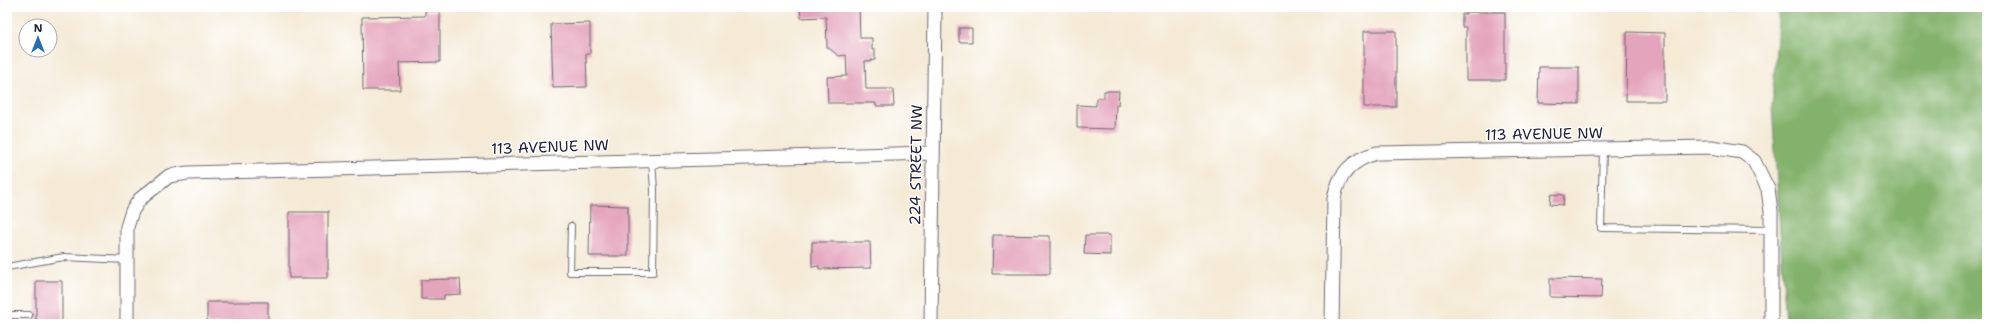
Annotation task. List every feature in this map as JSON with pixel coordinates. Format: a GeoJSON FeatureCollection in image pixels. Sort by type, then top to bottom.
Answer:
{"type":"FeatureCollection","features":[{"type":"Feature","properties":{"kind":"street","name":"224 STREET NW"},"geometry":{"type":"LineString","coordinates":[[931,324],[934,7]]}},
{"type":"Feature","properties":{"kind":"street","name":"113 AVENUE NW"},"geometry":{"type":"LineString","coordinates":[[1332,324],[1334,198],[1336,187],[1349,167],[1359,159],[1377,153],[1711,147],[1742,152],[1754,161],[1768,189],[1771,230]]}},
{"type":"Feature","properties":{"kind":"street","name":"113 AVENUE NW"},"geometry":{"type":"LineString","coordinates":[[127,260],[127,227],[132,211],[140,199],[169,176],[188,173],[932,153]]}},
{"type":"Feature","properties":{"kind":"street"},"geometry":{"type":"LineString","coordinates":[[1771,230],[1771,324]]}},
{"type":"Feature","properties":{"kind":"street"},"geometry":{"type":"LineString","coordinates":[[127,260],[127,324]]}},
{"type":"Feature","properties":{"kind":"lane"},"geometry":{"type":"LineString","coordinates":[[1603,149],[1601,228],[1771,230]]}},
{"type":"Feature","properties":{"kind":"lane"},"geometry":{"type":"LineString","coordinates":[[571,226],[570,272],[653,272],[654,190],[652,161]]}},
{"type":"Feature","properties":{"kind":"lane"},"geometry":{"type":"LineString","coordinates":[[7,268],[64,257],[127,260]]}},
{"type":"Feature","properties":{"kind":"lane"},"geometry":{"type":"LineString","coordinates":[[7,315],[28,315]]}},
{"type":"Feature","properties":{"kind":"lane"},"geometry":{"type":"LineString","coordinates":[[1458,324],[1490,324]]}},
{"type":"Feature","properties":{"kind":"green space"},"geometry":{"type":"Polygon","coordinates":[[[1779,7],[1987,7],[1987,324],[1786,324],[1772,106],[1779,7]]]}},
{"type":"Feature","properties":{"kind":"building"},"geometry":{"type":"Polygon","coordinates":[[[800,7],[859,7],[860,38],[872,38],[872,50],[875,50],[875,60],[865,61],[866,89],[893,89],[894,106],[876,106],[876,103],[828,103],[827,77],[847,76],[846,55],[839,56],[827,47],[826,17],[801,18],[800,7]]]}},
{"type":"Feature","properties":{"kind":"building"},"geometry":{"type":"Polygon","coordinates":[[[425,11],[440,11],[440,62],[399,63],[400,90],[363,90],[362,17],[425,16],[425,11]]]}},
{"type":"Feature","properties":{"kind":"building"},"geometry":{"type":"Polygon","coordinates":[[[1466,12],[1505,12],[1505,80],[1466,80],[1466,27],[1462,27],[1462,14],[1466,14],[1466,12]]]}},
{"type":"Feature","properties":{"kind":"building"},"geometry":{"type":"Polygon","coordinates":[[[590,23],[590,54],[586,54],[587,87],[553,88],[551,24],[590,23]]]}},
{"type":"Feature","properties":{"kind":"building"},"geometry":{"type":"Polygon","coordinates":[[[959,28],[972,28],[972,42],[959,42],[959,28]]]}},
{"type":"Feature","properties":{"kind":"building"},"geometry":{"type":"Polygon","coordinates":[[[1364,31],[1396,31],[1396,107],[1364,107],[1364,31]]]}},
{"type":"Feature","properties":{"kind":"building"},"geometry":{"type":"Polygon","coordinates":[[[1627,32],[1665,33],[1665,101],[1626,101],[1627,32]]]}},
{"type":"Feature","properties":{"kind":"building"},"geometry":{"type":"Polygon","coordinates":[[[1539,67],[1579,67],[1579,104],[1538,103],[1539,67]]]}},
{"type":"Feature","properties":{"kind":"building"},"geometry":{"type":"Polygon","coordinates":[[[1104,91],[1119,91],[1118,105],[1116,105],[1115,129],[1077,128],[1077,105],[1096,106],[1096,98],[1104,98],[1104,91]]]}},
{"type":"Feature","properties":{"kind":"building"},"geometry":{"type":"Polygon","coordinates":[[[1551,194],[1564,195],[1563,205],[1550,204],[1551,194]]]}},
{"type":"Feature","properties":{"kind":"building"},"geometry":{"type":"Polygon","coordinates":[[[590,205],[628,206],[628,256],[589,256],[590,205]]]}},
{"type":"Feature","properties":{"kind":"building"},"geometry":{"type":"Polygon","coordinates":[[[289,212],[328,212],[328,278],[289,278],[289,212]]]}},
{"type":"Feature","properties":{"kind":"building"},"geometry":{"type":"Polygon","coordinates":[[[993,235],[1050,236],[1050,274],[992,274],[993,235]]]}},
{"type":"Feature","properties":{"kind":"building"},"geometry":{"type":"Polygon","coordinates":[[[1085,235],[1110,235],[1110,255],[1084,254],[1085,235]]]}},
{"type":"Feature","properties":{"kind":"building"},"geometry":{"type":"Polygon","coordinates":[[[812,242],[870,242],[871,268],[819,269],[819,266],[812,267],[812,242]]]}},
{"type":"Feature","properties":{"kind":"building"},"geometry":{"type":"Polygon","coordinates":[[[1550,278],[1602,279],[1601,298],[1550,297],[1550,278]]]}},
{"type":"Feature","properties":{"kind":"building"},"geometry":{"type":"Polygon","coordinates":[[[460,279],[461,294],[444,295],[444,299],[421,299],[421,280],[460,279]]]}},
{"type":"Feature","properties":{"kind":"building"},"geometry":{"type":"Polygon","coordinates":[[[36,281],[62,281],[62,324],[36,324],[36,281]]]}},
{"type":"Feature","properties":{"kind":"building"},"geometry":{"type":"Polygon","coordinates":[[[207,302],[268,302],[268,324],[207,324],[207,302]]]}}]}
